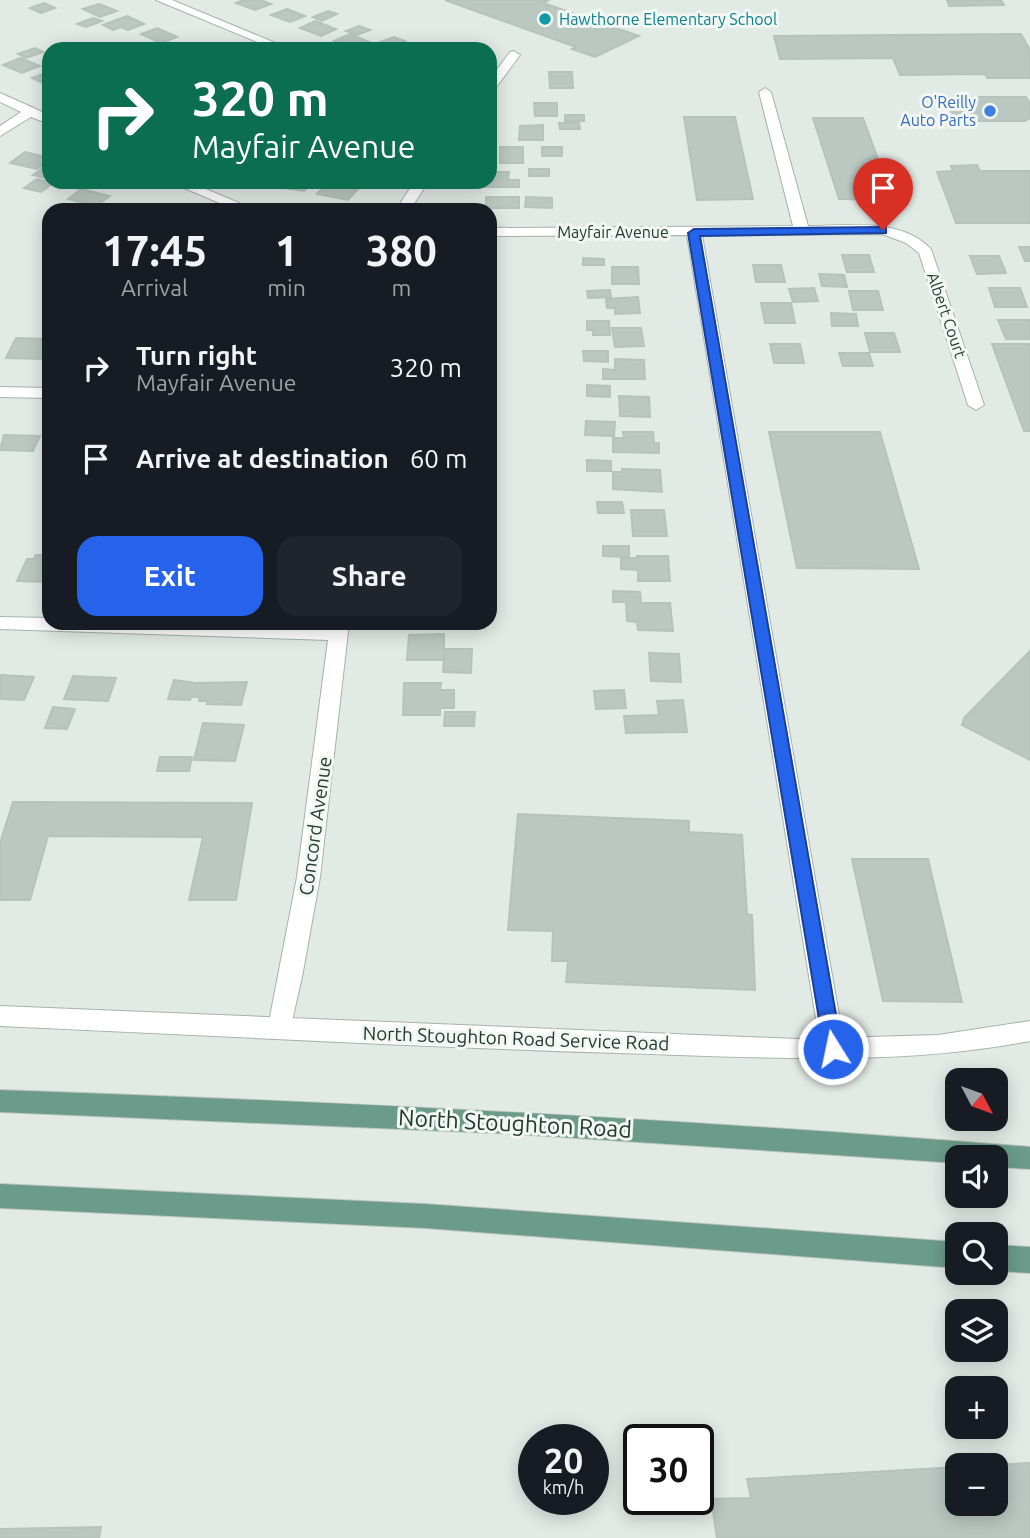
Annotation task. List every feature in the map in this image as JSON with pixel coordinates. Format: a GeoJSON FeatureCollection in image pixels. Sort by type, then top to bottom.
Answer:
{"type":"FeatureCollection","features":[{"type":"Feature","properties":{"kind":"main road","name":"North Stoughton Road"},"geometry":{"type":"LineString","coordinates":[[0,1101],[432,1117],[1030,1158]]}},
{"type":"Feature","properties":{"kind":"main road"},"geometry":{"type":"LineString","coordinates":[[0,1196],[425,1216],[945,1254]]}},
{"type":"Feature","properties":{"kind":"main road"},"geometry":{"type":"LineString","coordinates":[[1008,1259],[1030,1260]]}},
{"type":"Feature","properties":{"kind":"street"},"geometry":{"type":"LineString","coordinates":[[162,0],[267,42]]}},
{"type":"Feature","properties":{"kind":"street"},"geometry":{"type":"LineString","coordinates":[[497,78],[514,55]]}},
{"type":"Feature","properties":{"kind":"street"},"geometry":{"type":"LineString","coordinates":[[765,92],[802,232]]}},
{"type":"Feature","properties":{"kind":"street"},"geometry":{"type":"LineString","coordinates":[[0,97],[42,116]]}},
{"type":"Feature","properties":{"kind":"street"},"geometry":{"type":"LineString","coordinates":[[0,132],[31,111]]}},
{"type":"Feature","properties":{"kind":"street"},"geometry":{"type":"LineString","coordinates":[[195,189],[230,203]]}},
{"type":"Feature","properties":{"kind":"street","name":"Mayfair Avenue"},"geometry":{"type":"LineString","coordinates":[[497,232],[883,230],[904,235]]}},
{"type":"Feature","properties":{"kind":"street"},"geometry":{"type":"LineString","coordinates":[[694,233],[833,1049]]}},
{"type":"Feature","properties":{"kind":"street","name":"Albert Court"},"geometry":{"type":"LineString","coordinates":[[904,235],[914,240],[926,252],[976,405]]}},
{"type":"Feature","properties":{"kind":"street"},"geometry":{"type":"LineString","coordinates":[[0,392],[42,393]]}},
{"type":"Feature","properties":{"kind":"street"},"geometry":{"type":"LineString","coordinates":[[0,623],[42,624]]}},
{"type":"Feature","properties":{"kind":"street","name":"Concord Avenue"},"geometry":{"type":"LineString","coordinates":[[280,1027],[320,804],[338,630]]}},
{"type":"Feature","properties":{"kind":"street","name":"North Stoughton Road Service Road"},"geometry":{"type":"LineString","coordinates":[[0,1016],[607,1043],[872,1050],[992,1040],[1030,1031]]}},
{"type":"Feature","properties":{"kind":"building"},"geometry":{"type":"Polygon","coordinates":[[[261,0],[271,4],[255,10],[236,3],[261,0]]]}},
{"type":"Feature","properties":{"kind":"building","name":"Hawthorne Elementary School"},"geometry":{"type":"Polygon","coordinates":[[[445,0],[549,0],[543,3],[639,36],[595,57],[572,49],[576,47],[445,0]]]}},
{"type":"Feature","properties":{"kind":"building"},"geometry":{"type":"Polygon","coordinates":[[[947,0],[1001,0],[1004,5],[949,6],[947,0]]]}},
{"type":"Feature","properties":{"kind":"building"},"geometry":{"type":"Polygon","coordinates":[[[44,3],[55,8],[41,13],[30,8],[44,3]]]}},
{"type":"Feature","properties":{"kind":"building"},"geometry":{"type":"Polygon","coordinates":[[[99,4],[117,11],[100,17],[83,9],[99,4]]]}},
{"type":"Feature","properties":{"kind":"building"},"geometry":{"type":"Polygon","coordinates":[[[287,9],[305,16],[290,22],[271,15],[287,9]]]}},
{"type":"Feature","properties":{"kind":"building"},"geometry":{"type":"Polygon","coordinates":[[[328,11],[337,14],[322,21],[313,17],[328,11]]]}},
{"type":"Feature","properties":{"kind":"building"},"geometry":{"type":"Polygon","coordinates":[[[127,16],[144,24],[128,30],[121,27],[113,30],[103,25],[127,16]]]}},
{"type":"Feature","properties":{"kind":"building"},"geometry":{"type":"Polygon","coordinates":[[[93,18],[102,21],[86,27],[77,24],[93,18]]]}},
{"type":"Feature","properties":{"kind":"building"},"geometry":{"type":"Polygon","coordinates":[[[315,21],[336,29],[321,36],[300,28],[315,21]]]}},
{"type":"Feature","properties":{"kind":"building"},"geometry":{"type":"Polygon","coordinates":[[[359,26],[370,30],[357,35],[346,31],[359,26]]]}},
{"type":"Feature","properties":{"kind":"building"},"geometry":{"type":"Polygon","coordinates":[[[157,28],[177,37],[159,42],[141,34],[157,28]]]}},
{"type":"Feature","properties":{"kind":"building"},"geometry":{"type":"Polygon","coordinates":[[[350,34],[369,42],[336,42],[334,41],[350,34]]]}},
{"type":"Feature","properties":{"kind":"building"},"geometry":{"type":"Polygon","coordinates":[[[1021,34],[1030,50],[1030,78],[987,78],[985,74],[900,75],[893,58],[780,59],[774,36],[1021,34]]]}},
{"type":"Feature","properties":{"kind":"building"},"geometry":{"type":"Polygon","coordinates":[[[394,37],[405,41],[403,42],[380,42],[394,37]]]}},
{"type":"Feature","properties":{"kind":"building"},"geometry":{"type":"Polygon","coordinates":[[[35,48],[42,52],[26,58],[18,54],[35,48]]]}},
{"type":"Feature","properties":{"kind":"building"},"geometry":{"type":"Polygon","coordinates":[[[20,58],[40,66],[22,73],[3,65],[20,58]]]}},
{"type":"Feature","properties":{"kind":"building"},"geometry":{"type":"Polygon","coordinates":[[[549,72],[572,72],[573,88],[550,88],[549,72]]]}},
{"type":"Feature","properties":{"kind":"building"},"geometry":{"type":"Polygon","coordinates":[[[42,74],[42,83],[32,78],[42,74]]]}},
{"type":"Feature","properties":{"kind":"building","name":"O'Reilly Auto Parts"},"geometry":{"type":"Polygon","coordinates":[[[945,97],[1026,97],[1030,104],[1030,118],[1025,121],[956,121],[945,97]]]}},
{"type":"Feature","properties":{"kind":"building"},"geometry":{"type":"Polygon","coordinates":[[[534,103],[557,103],[557,116],[535,116],[534,103]]]}},
{"type":"Feature","properties":{"kind":"building"},"geometry":{"type":"Polygon","coordinates":[[[565,115],[584,115],[584,121],[565,121],[565,115]]]}},
{"type":"Feature","properties":{"kind":"building"},"geometry":{"type":"Polygon","coordinates":[[[684,117],[735,117],[753,199],[697,200],[684,117]]]}},
{"type":"Feature","properties":{"kind":"building"},"geometry":{"type":"Polygon","coordinates":[[[813,118],[863,118],[893,200],[839,199],[813,118]]]}},
{"type":"Feature","properties":{"kind":"building"},"geometry":{"type":"Polygon","coordinates":[[[559,123],[579,123],[580,129],[560,129],[559,123]]]}},
{"type":"Feature","properties":{"kind":"building"},"geometry":{"type":"Polygon","coordinates":[[[543,125],[543,140],[519,140],[520,126],[543,125]]]}},
{"type":"Feature","properties":{"kind":"building"},"geometry":{"type":"Polygon","coordinates":[[[500,147],[523,147],[523,163],[500,163],[500,147]]]}},
{"type":"Feature","properties":{"kind":"building"},"geometry":{"type":"Polygon","coordinates":[[[542,147],[562,147],[562,156],[542,156],[542,147]]]}},
{"type":"Feature","properties":{"kind":"building"},"geometry":{"type":"Polygon","coordinates":[[[25,152],[42,156],[42,165],[37,169],[10,163],[25,152]]]}},
{"type":"Feature","properties":{"kind":"building"},"geometry":{"type":"Polygon","coordinates":[[[977,165],[980,171],[1030,171],[1030,223],[956,223],[937,172],[953,171],[951,166],[977,165]]]}},
{"type":"Feature","properties":{"kind":"building"},"geometry":{"type":"Polygon","coordinates":[[[42,169],[42,177],[33,175],[42,169]]]}},
{"type":"Feature","properties":{"kind":"building"},"geometry":{"type":"Polygon","coordinates":[[[529,169],[549,169],[549,176],[529,176],[529,169]]]}},
{"type":"Feature","properties":{"kind":"building"},"geometry":{"type":"Polygon","coordinates":[[[497,172],[509,172],[508,180],[519,180],[519,187],[497,187],[497,172]]]}},
{"type":"Feature","properties":{"kind":"building"},"geometry":{"type":"Polygon","coordinates":[[[37,179],[42,180],[42,189],[45,189],[41,192],[24,188],[37,179]]]}},
{"type":"Feature","properties":{"kind":"building"},"geometry":{"type":"Polygon","coordinates":[[[81,189],[110,196],[100,203],[68,199],[81,189]]]}},
{"type":"Feature","properties":{"kind":"building"},"geometry":{"type":"Polygon","coordinates":[[[322,189],[358,189],[348,200],[317,194],[322,189]]]}},
{"type":"Feature","properties":{"kind":"building"},"geometry":{"type":"Polygon","coordinates":[[[486,197],[519,197],[519,208],[497,208],[497,203],[486,203],[486,197]]]}},
{"type":"Feature","properties":{"kind":"building"},"geometry":{"type":"Polygon","coordinates":[[[526,197],[552,198],[552,208],[525,207],[526,197]]]}},
{"type":"Feature","properties":{"kind":"building"},"geometry":{"type":"Polygon","coordinates":[[[1019,247],[1030,247],[1030,261],[1025,261],[1019,247]]]}},
{"type":"Feature","properties":{"kind":"building"},"geometry":{"type":"Polygon","coordinates":[[[842,255],[869,255],[874,272],[847,272],[842,255]]]}},
{"type":"Feature","properties":{"kind":"building"},"geometry":{"type":"Polygon","coordinates":[[[970,256],[999,256],[1006,273],[977,274],[970,256]]]}},
{"type":"Feature","properties":{"kind":"building"},"geometry":{"type":"Polygon","coordinates":[[[583,258],[604,259],[604,265],[583,265],[583,258]]]}},
{"type":"Feature","properties":{"kind":"building"},"geometry":{"type":"Polygon","coordinates":[[[753,265],[781,265],[785,282],[756,282],[753,265]]]}},
{"type":"Feature","properties":{"kind":"building"},"geometry":{"type":"Polygon","coordinates":[[[612,267],[638,267],[639,284],[612,284],[612,267]]]}},
{"type":"Feature","properties":{"kind":"building"},"geometry":{"type":"Polygon","coordinates":[[[819,274],[844,275],[847,287],[822,286],[819,274]]]}},
{"type":"Feature","properties":{"kind":"building"},"geometry":{"type":"Polygon","coordinates":[[[814,288],[818,301],[793,302],[789,289],[814,288]]]}},
{"type":"Feature","properties":{"kind":"building"},"geometry":{"type":"Polygon","coordinates":[[[989,288],[1020,288],[1027,307],[995,307],[989,288]]]}},
{"type":"Feature","properties":{"kind":"building"},"geometry":{"type":"Polygon","coordinates":[[[610,290],[611,297],[588,298],[587,291],[610,290]]]}},
{"type":"Feature","properties":{"kind":"building"},"geometry":{"type":"Polygon","coordinates":[[[849,291],[878,291],[883,310],[853,310],[849,291]]]}},
{"type":"Feature","properties":{"kind":"building"},"geometry":{"type":"Polygon","coordinates":[[[638,297],[640,313],[615,314],[615,308],[607,308],[606,299],[638,297]]]}},
{"type":"Feature","properties":{"kind":"building"},"geometry":{"type":"Polygon","coordinates":[[[761,303],[791,303],[795,323],[765,323],[761,303]]]}},
{"type":"Feature","properties":{"kind":"building"},"geometry":{"type":"Polygon","coordinates":[[[831,313],[856,314],[858,326],[832,326],[831,313]]]}},
{"type":"Feature","properties":{"kind":"building"},"geometry":{"type":"Polygon","coordinates":[[[998,320],[1030,320],[1030,339],[1006,339],[998,320]]]}},
{"type":"Feature","properties":{"kind":"building"},"geometry":{"type":"Polygon","coordinates":[[[587,321],[609,321],[610,335],[593,335],[593,330],[587,330],[587,321]]]}},
{"type":"Feature","properties":{"kind":"building"},"geometry":{"type":"Polygon","coordinates":[[[612,328],[641,328],[644,346],[615,347],[612,328]]]}},
{"type":"Feature","properties":{"kind":"building"},"geometry":{"type":"Polygon","coordinates":[[[865,333],[894,333],[900,352],[870,352],[865,333]]]}},
{"type":"Feature","properties":{"kind":"building"},"geometry":{"type":"Polygon","coordinates":[[[16,338],[42,339],[42,359],[6,358],[16,338]]]}},
{"type":"Feature","properties":{"kind":"building"},"geometry":{"type":"Polygon","coordinates":[[[770,344],[800,344],[804,363],[774,363],[770,344]]]}},
{"type":"Feature","properties":{"kind":"building"},"geometry":{"type":"Polygon","coordinates":[[[992,344],[1030,344],[1030,431],[1024,431],[992,344]]]}},
{"type":"Feature","properties":{"kind":"building"},"geometry":{"type":"Polygon","coordinates":[[[583,351],[608,351],[608,362],[584,361],[583,351]]]}},
{"type":"Feature","properties":{"kind":"building"},"geometry":{"type":"Polygon","coordinates":[[[839,353],[869,353],[873,366],[843,366],[839,353]]]}},
{"type":"Feature","properties":{"kind":"building"},"geometry":{"type":"Polygon","coordinates":[[[615,359],[644,360],[645,379],[603,379],[603,369],[615,370],[615,359]]]}},
{"type":"Feature","properties":{"kind":"building"},"geometry":{"type":"Polygon","coordinates":[[[587,385],[610,386],[610,397],[587,396],[587,385]]]}},
{"type":"Feature","properties":{"kind":"building"},"geometry":{"type":"Polygon","coordinates":[[[619,396],[649,397],[650,417],[620,416],[619,396]]]}},
{"type":"Feature","properties":{"kind":"building"},"geometry":{"type":"Polygon","coordinates":[[[586,421],[615,422],[614,436],[585,435],[586,421]]]}},
{"type":"Feature","properties":{"kind":"building"},"geometry":{"type":"Polygon","coordinates":[[[623,432],[653,432],[654,443],[659,443],[659,453],[613,452],[613,438],[624,438],[623,432]]]}},
{"type":"Feature","properties":{"kind":"building"},"geometry":{"type":"Polygon","coordinates":[[[769,432],[880,432],[919,569],[797,568],[769,432]]]}},
{"type":"Feature","properties":{"kind":"building"},"geometry":{"type":"Polygon","coordinates":[[[4,435],[40,436],[33,451],[0,450],[4,435]]]}},
{"type":"Feature","properties":{"kind":"building"},"geometry":{"type":"Polygon","coordinates":[[[587,460],[611,461],[611,471],[587,471],[587,460]]]}},
{"type":"Feature","properties":{"kind":"building"},"geometry":{"type":"Polygon","coordinates":[[[622,469],[660,470],[662,492],[613,489],[613,472],[622,472],[622,469]]]}},
{"type":"Feature","properties":{"kind":"building"},"geometry":{"type":"Polygon","coordinates":[[[597,502],[622,502],[624,513],[598,513],[597,502]]]}},
{"type":"Feature","properties":{"kind":"building"},"geometry":{"type":"Polygon","coordinates":[[[631,510],[664,510],[667,536],[633,536],[631,510]]]}},
{"type":"Feature","properties":{"kind":"building"},"geometry":{"type":"Polygon","coordinates":[[[603,546],[629,546],[629,557],[603,556],[603,546]]]}},
{"type":"Feature","properties":{"kind":"building"},"geometry":{"type":"Polygon","coordinates":[[[36,555],[42,555],[42,582],[17,581],[27,559],[34,559],[36,555]]]}},
{"type":"Feature","properties":{"kind":"building"},"geometry":{"type":"Polygon","coordinates":[[[668,556],[670,581],[638,581],[638,570],[621,569],[621,558],[668,556]]]}},
{"type":"Feature","properties":{"kind":"building"},"geometry":{"type":"Polygon","coordinates":[[[613,591],[640,592],[641,603],[670,603],[673,631],[638,630],[637,622],[627,621],[626,602],[613,602],[613,591]]]}},
{"type":"Feature","properties":{"kind":"building"},"geometry":{"type":"Polygon","coordinates":[[[444,634],[444,660],[407,660],[409,635],[444,634]]]}},
{"type":"Feature","properties":{"kind":"building"},"geometry":{"type":"Polygon","coordinates":[[[445,649],[472,649],[471,673],[443,672],[445,649]]]}},
{"type":"Feature","properties":{"kind":"building"},"geometry":{"type":"Polygon","coordinates":[[[1030,651],[1030,760],[962,725],[964,718],[1030,651]]]}},
{"type":"Feature","properties":{"kind":"building"},"geometry":{"type":"Polygon","coordinates":[[[649,653],[679,654],[681,682],[651,681],[649,653]]]}},
{"type":"Feature","properties":{"kind":"building"},"geometry":{"type":"Polygon","coordinates":[[[0,675],[34,677],[24,700],[0,699],[0,675]]]}},
{"type":"Feature","properties":{"kind":"building"},"geometry":{"type":"Polygon","coordinates":[[[73,676],[116,678],[108,701],[64,699],[73,676]]]}},
{"type":"Feature","properties":{"kind":"building"},"geometry":{"type":"Polygon","coordinates":[[[174,680],[196,683],[247,682],[241,705],[207,704],[208,701],[199,701],[200,697],[191,697],[190,700],[168,699],[174,680]]]}},
{"type":"Feature","properties":{"kind":"building"},"geometry":{"type":"Polygon","coordinates":[[[404,683],[441,683],[440,690],[454,690],[454,708],[440,708],[440,715],[403,715],[404,683]]]}},
{"type":"Feature","properties":{"kind":"building"},"geometry":{"type":"Polygon","coordinates":[[[624,690],[626,708],[596,709],[594,691],[624,690]]]}},
{"type":"Feature","properties":{"kind":"building"},"geometry":{"type":"Polygon","coordinates":[[[683,700],[687,732],[626,733],[624,716],[659,715],[657,701],[683,700]]]}},
{"type":"Feature","properties":{"kind":"building"},"geometry":{"type":"Polygon","coordinates":[[[53,707],[75,709],[67,729],[45,728],[53,707]]]}},
{"type":"Feature","properties":{"kind":"building"},"geometry":{"type":"Polygon","coordinates":[[[445,712],[475,712],[474,726],[444,726],[445,712]]]}},
{"type":"Feature","properties":{"kind":"building"},"geometry":{"type":"Polygon","coordinates":[[[203,723],[244,725],[235,761],[194,760],[203,723]]]}},
{"type":"Feature","properties":{"kind":"building"},"geometry":{"type":"Polygon","coordinates":[[[160,757],[192,757],[189,771],[157,771],[160,757]]]}},
{"type":"Feature","properties":{"kind":"building"},"geometry":{"type":"Polygon","coordinates":[[[13,802],[252,803],[236,900],[189,900],[203,837],[48,836],[30,900],[0,900],[0,843],[13,802]]]}},
{"type":"Feature","properties":{"kind":"building"},"geometry":{"type":"Polygon","coordinates":[[[518,814],[689,821],[689,832],[742,835],[747,914],[752,915],[755,990],[566,982],[568,961],[552,961],[553,931],[508,930],[518,814]]]}},
{"type":"Feature","properties":{"kind":"building"},"geometry":{"type":"Polygon","coordinates":[[[852,859],[928,859],[962,1002],[883,1001],[852,859]]]}},
{"type":"Feature","properties":{"kind":"building"},"geometry":{"type":"Polygon","coordinates":[[[1030,1463],[1030,1538],[717,1538],[714,1499],[751,1498],[747,1479],[945,1468],[945,1516],[1008,1516],[1008,1464],[1030,1463]]]}},
{"type":"Feature","properties":{"kind":"building"},"geometry":{"type":"Polygon","coordinates":[[[101,1527],[99,1538],[0,1538],[0,1529],[101,1527]]]}},
{"type":"Feature","properties":{"kind":"place","name":"Hawthorne Elementary School"},"geometry":{"type":"Point","coordinates":[545,19]}},
{"type":"Feature","properties":{"kind":"place","name":"O'Reilly Auto Parts"},"geometry":{"type":"Point","coordinates":[990,111]}},
{"type":"Feature","properties":{"kind":"route"},"geometry":{"type":"LineString","coordinates":[[833,1049],[694,233],[883,230]]}}]}
